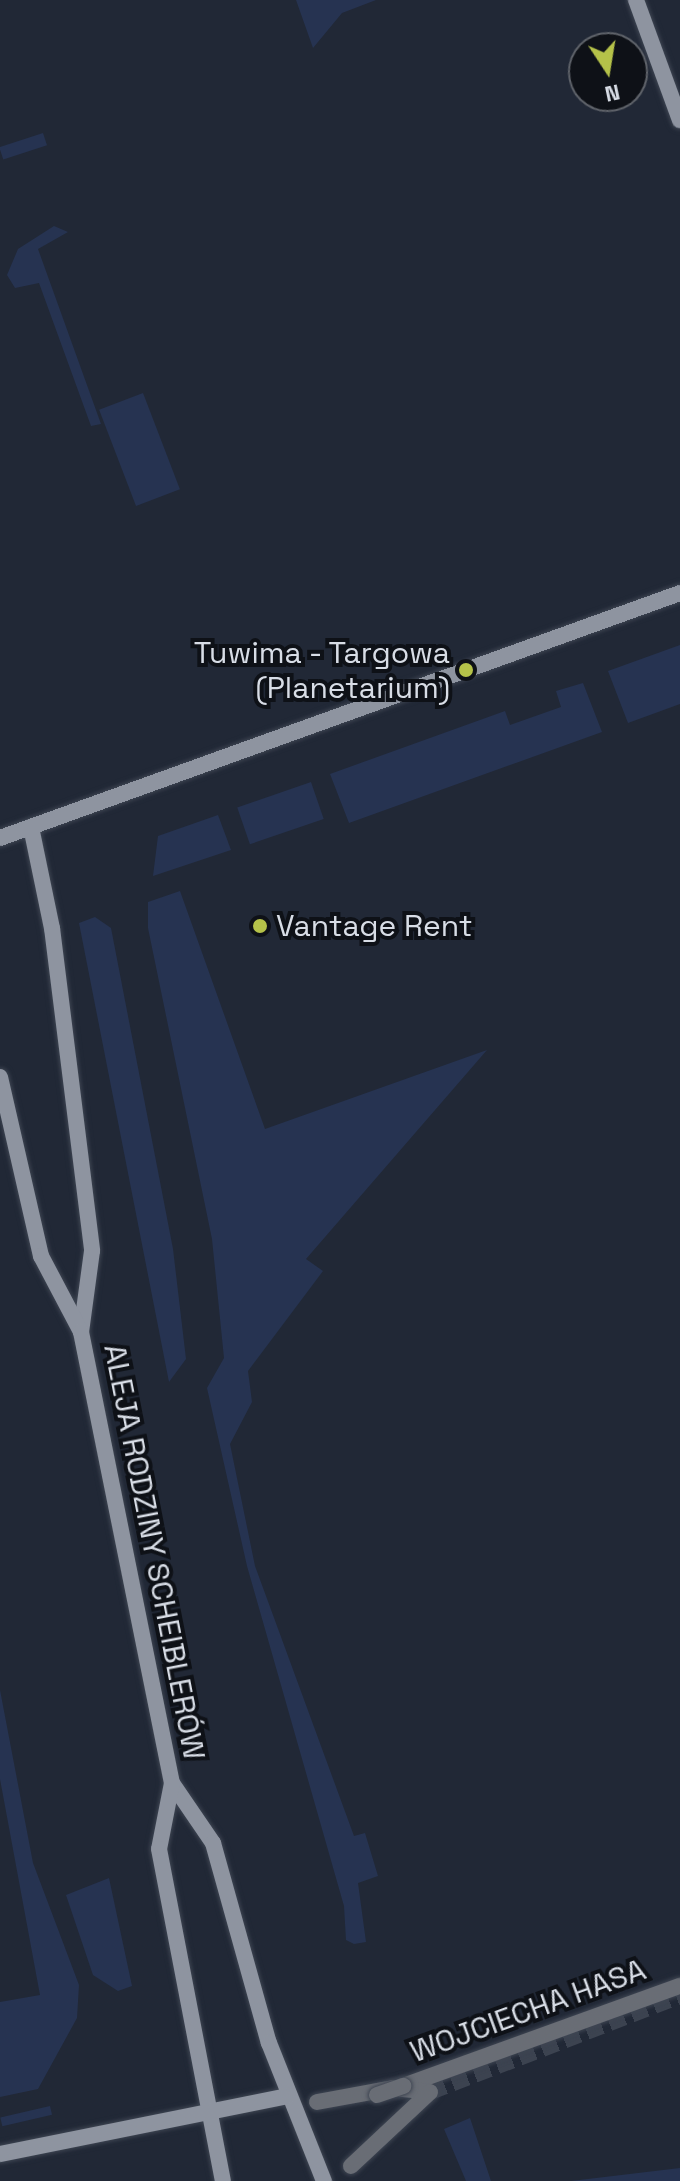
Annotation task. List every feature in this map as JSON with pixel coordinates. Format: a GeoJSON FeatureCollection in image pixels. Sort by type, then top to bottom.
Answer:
{"type":"FeatureCollection","features":[{"type":"Feature","properties":{"kind":"street"},"geometry":{"type":"LineString","coordinates":[[636,0],[680,120]]}},
{"type":"Feature","properties":{"kind":"street"},"geometry":{"type":"LineString","coordinates":[[0,838],[680,593]]}},
{"type":"Feature","properties":{"kind":"street","name":"ALEJA RODZINY SCHEIBLERÓW"},"geometry":{"type":"LineString","coordinates":[[31,827],[52,928],[92,1251],[81,1332]]}},
{"type":"Feature","properties":{"kind":"street","name":"ALEJA RODZINY SCHEIBLERÓW"},"geometry":{"type":"LineString","coordinates":[[0,1077],[41,1256],[81,1332],[172,1783],[159,1849],[223,2181]]}},
{"type":"Feature","properties":{"kind":"street","name":"ALEJA RODZINY SCHEIBLERÓW"},"geometry":{"type":"LineString","coordinates":[[172,1783],[213,1843],[264,2029],[324,2181]]}},
{"type":"Feature","properties":{"kind":"street","name":"WOJCIECHA HASA"},"geometry":{"type":"LineString","coordinates":[[377,2095],[680,1986]]}},
{"type":"Feature","properties":{"kind":"street","name":"WOJCIECHA HASA"},"geometry":{"type":"LineString","coordinates":[[317,2102],[393,2088],[430,2092],[351,2166]]}},
{"type":"Feature","properties":{"kind":"street"},"geometry":{"type":"LineString","coordinates":[[0,2154],[288,2096]]}},
{"type":"Feature","properties":{"kind":"shaded area"},"geometry":{"type":"Polygon","coordinates":[[[296,0],[376,0],[342,13],[313,48],[296,0]]]}},
{"type":"Feature","properties":{"kind":"shaded area"},"geometry":{"type":"Polygon","coordinates":[[[43,133],[47,145],[3,160],[0,147],[43,133]]]}},
{"type":"Feature","properties":{"kind":"shaded area"},"geometry":{"type":"Polygon","coordinates":[[[54,226],[68,232],[38,249],[101,424],[91,426],[39,283],[15,288],[7,275],[18,249],[54,226]]]}},
{"type":"Feature","properties":{"kind":"shaded area"},"geometry":{"type":"Polygon","coordinates":[[[143,393],[180,489],[136,506],[99,410],[143,393]]]}},
{"type":"Feature","properties":{"kind":"shaded area"},"geometry":{"type":"Polygon","coordinates":[[[680,645],[680,704],[628,723],[608,671],[680,645]]]}},
{"type":"Feature","properties":{"kind":"shaded area"},"geometry":{"type":"Polygon","coordinates":[[[583,683],[602,732],[349,823],[330,774],[505,711],[510,725],[561,707],[556,691],[583,683]]]}},
{"type":"Feature","properties":{"kind":"shaded area"},"geometry":{"type":"Polygon","coordinates":[[[311,782],[324,819],[250,844],[237,807],[311,782]]]}},
{"type":"Feature","properties":{"kind":"shaded area"},"geometry":{"type":"Polygon","coordinates":[[[218,815],[231,850],[153,876],[158,836],[218,815]]]}},
{"type":"Feature","properties":{"kind":"shaded area"},"geometry":{"type":"Polygon","coordinates":[[[180,891],[265,1129],[487,1050],[306,1259],[323,1271],[248,1371],[252,1402],[230,1444],[255,1566],[354,1836],[365,1833],[378,1876],[358,1883],[366,1942],[354,1944],[346,1940],[344,1906],[247,1566],[207,1388],[224,1358],[212,1239],[148,928],[148,902],[180,891]]]}},
{"type":"Feature","properties":{"kind":"shaded area"},"geometry":{"type":"Polygon","coordinates":[[[95,917],[111,928],[173,1249],[186,1359],[169,1382],[79,923],[95,917]]]}},
{"type":"Feature","properties":{"kind":"shaded area"},"geometry":{"type":"Polygon","coordinates":[[[0,1690],[33,1863],[79,1985],[77,2018],[38,2089],[0,2097],[0,2002],[40,1995],[0,1779],[0,1690]]]}},
{"type":"Feature","properties":{"kind":"shaded area"},"geometry":{"type":"Polygon","coordinates":[[[109,1878],[132,1986],[118,1991],[93,1975],[66,1895],[109,1878]]]}},
{"type":"Feature","properties":{"kind":"shaded area"},"geometry":{"type":"Polygon","coordinates":[[[50,2106],[52,2115],[2,2126],[0,2117],[50,2106]]]}},
{"type":"Feature","properties":{"kind":"shaded area"},"geometry":{"type":"Polygon","coordinates":[[[470,2118],[491,2181],[466,2181],[444,2129],[470,2118]]]}},
{"type":"Feature","properties":{"kind":"shaded area"},"geometry":{"type":"Polygon","coordinates":[[[680,2168],[680,2181],[571,2181],[680,2168]]]}},
{"type":"Feature","properties":{"kind":"tunnel"},"geometry":{"type":"LineString","coordinates":[[430,2092],[680,1996]]}},
{"type":"Feature","properties":{"kind":"place","name":"Tuwima - Targowa (Planetarium)"},"geometry":{"type":"Point","coordinates":[466,670]}},
{"type":"Feature","properties":{"kind":"place","name":"Vantage Rent"},"geometry":{"type":"Point","coordinates":[260,926]}}]}
